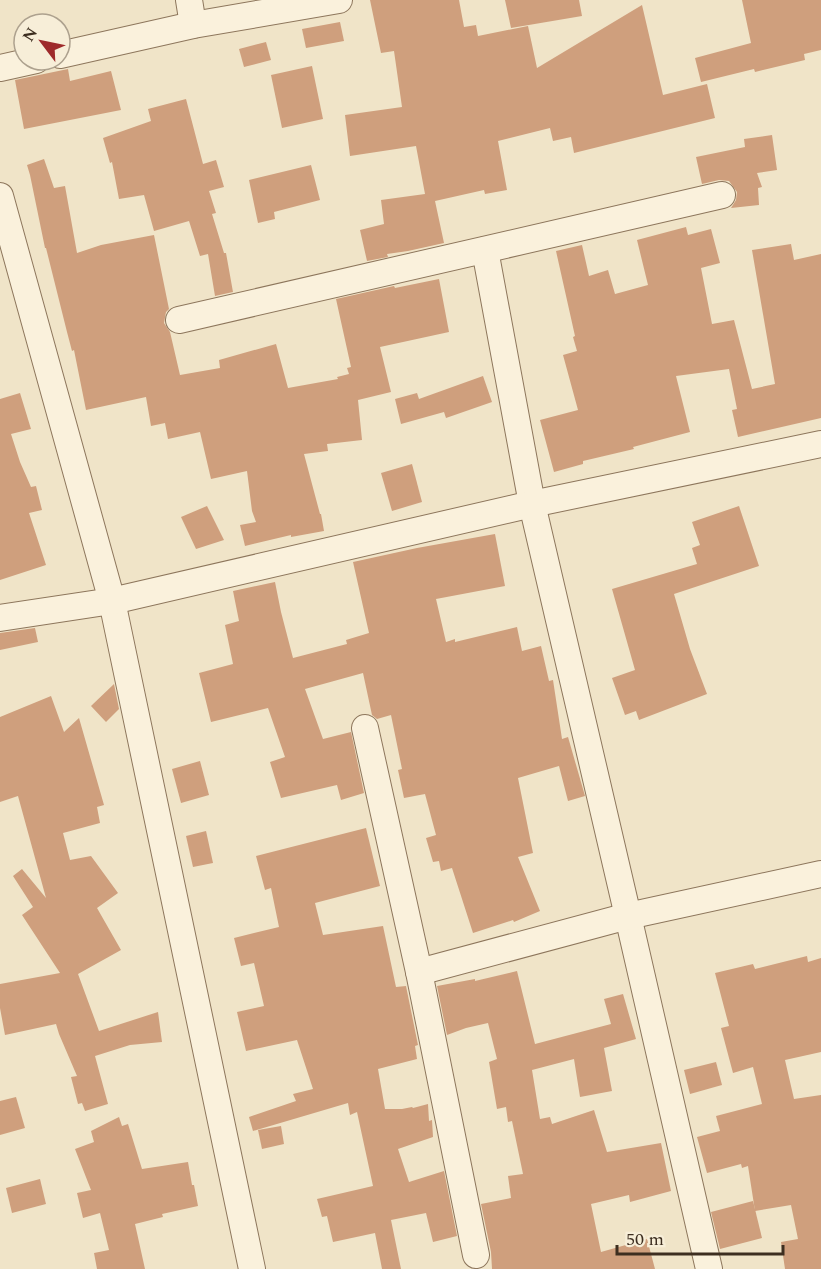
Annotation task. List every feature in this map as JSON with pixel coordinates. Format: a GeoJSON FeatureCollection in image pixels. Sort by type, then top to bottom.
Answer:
{"type":"FeatureCollection","features":[{"type":"Feature","properties":{"kind":"street"},"geometry":{"type":"LineString","coordinates":[[189,0],[193,25]]}},
{"type":"Feature","properties":{"kind":"street"},"geometry":{"type":"LineString","coordinates":[[72,52],[193,25],[339,0]]}},
{"type":"Feature","properties":{"kind":"street"},"geometry":{"type":"LineString","coordinates":[[179,320],[723,195]]}},
{"type":"Feature","properties":{"kind":"street"},"geometry":{"type":"LineString","coordinates":[[0,196],[112,601],[252,1269]]}},
{"type":"Feature","properties":{"kind":"street"},"geometry":{"type":"LineString","coordinates":[[485,250],[532,504],[709,1269]]}},
{"type":"Feature","properties":{"kind":"street"},"geometry":{"type":"LineString","coordinates":[[0,618],[112,601],[532,504],[821,444]]}},
{"type":"Feature","properties":{"kind":"street"},"geometry":{"type":"LineString","coordinates":[[365,728],[419,972],[476,1255]]}},
{"type":"Feature","properties":{"kind":"street"},"geometry":{"type":"LineString","coordinates":[[419,972],[628,915],[821,874]]}},
{"type":"Feature","properties":{"kind":"building"},"geometry":{"type":"Polygon","coordinates":[[[370,0],[459,0],[464,27],[476,25],[478,36],[528,26],[537,68],[642,5],[663,95],[707,84],[715,118],[574,153],[571,137],[553,141],[550,128],[498,141],[507,190],[485,194],[484,190],[435,201],[444,243],[387,254],[388,257],[367,261],[360,230],[384,224],[381,200],[425,194],[416,146],[350,156],[345,115],[402,107],[394,51],[381,53],[370,0]]]}},
{"type":"Feature","properties":{"kind":"building"},"geometry":{"type":"Polygon","coordinates":[[[505,0],[579,0],[582,16],[511,28],[505,0]]]}},
{"type":"Feature","properties":{"kind":"building"},"geometry":{"type":"Polygon","coordinates":[[[742,0],[821,0],[821,50],[804,54],[805,60],[701,82],[695,58],[751,43],[742,0]]]}},
{"type":"Feature","properties":{"kind":"building"},"geometry":{"type":"Polygon","coordinates":[[[340,22],[344,41],[306,48],[302,29],[340,22]]]}},
{"type":"Feature","properties":{"kind":"building"},"geometry":{"type":"Polygon","coordinates":[[[266,42],[271,60],[244,67],[239,49],[266,42]]]}},
{"type":"Feature","properties":{"kind":"building"},"geometry":{"type":"Polygon","coordinates":[[[312,66],[323,119],[282,128],[271,75],[312,66]]]}},
{"type":"Feature","properties":{"kind":"building"},"geometry":{"type":"Polygon","coordinates":[[[111,71],[121,110],[24,129],[15,80],[54,72],[68,72],[70,81],[111,71]]]}},
{"type":"Feature","properties":{"kind":"building"},"geometry":{"type":"Polygon","coordinates":[[[186,99],[203,164],[216,160],[224,187],[209,191],[216,213],[212,214],[224,253],[226,253],[233,292],[215,296],[208,254],[200,256],[189,221],[154,231],[144,195],[119,199],[112,162],[110,163],[103,138],[151,121],[148,109],[186,99]]]}},
{"type":"Feature","properties":{"kind":"building"},"geometry":{"type":"Polygon","coordinates":[[[772,135],[777,170],[757,173],[762,187],[758,188],[759,205],[731,208],[736,200],[737,192],[729,181],[719,180],[702,184],[696,157],[745,147],[744,139],[772,135]]]}},
{"type":"Feature","properties":{"kind":"building"},"geometry":{"type":"Polygon","coordinates":[[[44,159],[54,188],[65,186],[77,253],[101,245],[154,235],[169,309],[166,312],[164,323],[170,332],[180,375],[220,368],[219,360],[276,344],[288,388],[338,379],[337,377],[349,374],[347,368],[351,367],[336,299],[439,279],[449,332],[380,347],[391,392],[358,400],[362,440],[327,444],[328,451],[304,454],[324,531],[291,537],[291,535],[245,546],[240,525],[256,522],[252,511],[247,471],[211,479],[200,432],[168,439],[165,423],[151,426],[146,397],[86,410],[74,350],[72,351],[45,248],[27,165],[44,159]]]}},
{"type":"Feature","properties":{"kind":"building"},"geometry":{"type":"Polygon","coordinates":[[[311,165],[320,200],[274,212],[275,219],[258,223],[249,180],[311,165]]]}},
{"type":"Feature","properties":{"kind":"building"},"geometry":{"type":"Polygon","coordinates":[[[686,227],[688,235],[711,229],[720,263],[701,268],[712,324],[734,320],[752,389],[775,384],[752,250],[791,244],[794,260],[821,254],[821,418],[738,437],[732,410],[737,409],[729,369],[676,376],[690,432],[583,461],[583,464],[554,472],[540,420],[578,410],[563,355],[577,351],[556,251],[582,245],[589,276],[608,270],[615,294],[648,285],[637,240],[686,227]]]}},
{"type":"Feature","properties":{"kind":"building"},"geometry":{"type":"Polygon","coordinates":[[[483,376],[492,402],[446,418],[444,412],[401,424],[395,399],[417,393],[419,399],[483,376]]]}},
{"type":"Feature","properties":{"kind":"building"},"geometry":{"type":"Polygon","coordinates":[[[20,393],[31,429],[11,434],[31,487],[36,486],[42,510],[29,513],[46,565],[0,580],[0,399],[20,393]]]}},
{"type":"Feature","properties":{"kind":"building"},"geometry":{"type":"Polygon","coordinates":[[[412,464],[422,502],[392,511],[381,473],[412,464]]]}},
{"type":"Feature","properties":{"kind":"building"},"geometry":{"type":"Polygon","coordinates":[[[207,506],[224,540],[196,549],[181,517],[207,506]]]}},
{"type":"Feature","properties":{"kind":"building"},"geometry":{"type":"Polygon","coordinates":[[[739,506],[759,566],[674,594],[690,649],[707,694],[639,720],[636,711],[625,715],[612,678],[635,670],[612,589],[697,564],[692,548],[700,545],[692,522],[739,506]]]}},
{"type":"Feature","properties":{"kind":"building"},"geometry":{"type":"Polygon","coordinates":[[[495,534],[505,586],[436,599],[446,642],[455,639],[455,642],[517,627],[522,651],[541,646],[549,681],[553,680],[562,739],[568,737],[585,796],[568,801],[559,766],[518,778],[533,853],[518,857],[540,911],[514,922],[513,920],[473,933],[452,868],[441,871],[439,861],[433,862],[426,838],[436,835],[425,794],[404,798],[398,770],[402,769],[391,715],[377,719],[372,715],[363,673],[305,689],[323,739],[351,732],[364,793],[341,800],[337,785],[281,798],[270,762],[285,757],[268,708],[211,722],[199,673],[233,664],[225,625],[239,621],[233,591],[275,582],[293,658],[347,644],[346,640],[369,633],[353,562],[495,534]]]}},
{"type":"Feature","properties":{"kind":"building"},"geometry":{"type":"Polygon","coordinates":[[[35,628],[38,642],[0,650],[0,633],[35,628]]]}},
{"type":"Feature","properties":{"kind":"building"},"geometry":{"type":"Polygon","coordinates":[[[114,684],[119,709],[106,722],[91,706],[114,684]]]}},
{"type":"Feature","properties":{"kind":"building"},"geometry":{"type":"Polygon","coordinates":[[[51,696],[64,732],[79,718],[104,805],[97,807],[100,823],[63,833],[70,860],[91,856],[118,893],[97,908],[121,950],[78,974],[99,1031],[158,1012],[162,1042],[130,1045],[95,1056],[108,1104],[85,1111],[82,1103],[78,1104],[71,1077],[77,1076],[56,1024],[5,1035],[0,1008],[0,984],[60,973],[22,915],[33,907],[13,876],[22,869],[46,898],[18,796],[0,802],[0,717],[51,696]]]}},
{"type":"Feature","properties":{"kind":"building"},"geometry":{"type":"Polygon","coordinates":[[[200,761],[209,795],[181,803],[172,769],[200,761]]]}},
{"type":"Feature","properties":{"kind":"building"},"geometry":{"type":"Polygon","coordinates":[[[366,828],[380,886],[315,903],[323,935],[383,926],[396,987],[406,986],[418,1045],[415,1046],[417,1059],[378,1069],[385,1109],[413,1108],[428,1104],[433,1137],[398,1149],[409,1182],[444,1171],[457,1236],[433,1242],[426,1213],[391,1220],[401,1269],[382,1269],[375,1233],[333,1242],[327,1216],[322,1217],[317,1199],[373,1186],[357,1112],[350,1115],[348,1103],[253,1131],[249,1117],[296,1101],[293,1094],[313,1089],[297,1040],[246,1051],[237,1012],[264,1006],[254,963],[241,966],[234,938],[279,927],[271,888],[265,890],[256,856],[366,828]]]}},
{"type":"Feature","properties":{"kind":"building"},"geometry":{"type":"Polygon","coordinates":[[[206,831],[213,863],[193,867],[186,836],[206,831]]]}},
{"type":"Feature","properties":{"kind":"building"},"geometry":{"type":"Polygon","coordinates":[[[807,956],[808,962],[821,958],[821,1052],[785,1060],[794,1099],[821,1095],[821,1269],[785,1269],[781,1242],[798,1239],[791,1205],[755,1211],[748,1166],[742,1168],[741,1164],[707,1173],[697,1137],[720,1131],[716,1116],[762,1104],[753,1067],[733,1073],[721,1028],[729,1026],[715,973],[753,964],[755,969],[807,956]]]}},
{"type":"Feature","properties":{"kind":"building"},"geometry":{"type":"Polygon","coordinates":[[[517,971],[535,1044],[611,1024],[604,999],[623,994],[636,1039],[604,1048],[612,1091],[580,1097],[574,1059],[532,1070],[540,1119],[550,1117],[552,1124],[594,1110],[607,1152],[661,1143],[671,1191],[630,1202],[629,1195],[591,1204],[601,1252],[647,1239],[655,1269],[492,1269],[491,1252],[481,1204],[511,1198],[508,1176],[523,1174],[512,1121],[508,1122],[506,1107],[497,1109],[489,1062],[497,1059],[488,1023],[447,1035],[437,986],[475,979],[475,981],[517,971]]]}},
{"type":"Feature","properties":{"kind":"building"},"geometry":{"type":"Polygon","coordinates":[[[716,1062],[722,1085],[690,1094],[684,1070],[716,1062]]]}},
{"type":"Feature","properties":{"kind":"building"},"geometry":{"type":"Polygon","coordinates":[[[16,1097],[25,1128],[0,1135],[0,1101],[16,1097]]]}},
{"type":"Feature","properties":{"kind":"building"},"geometry":{"type":"Polygon","coordinates":[[[119,1117],[122,1126],[128,1124],[142,1169],[188,1162],[198,1206],[162,1214],[163,1217],[135,1224],[145,1269],[97,1269],[94,1253],[109,1250],[100,1213],[83,1218],[77,1193],[91,1190],[75,1149],[94,1142],[91,1131],[119,1117]]]}},
{"type":"Feature","properties":{"kind":"building"},"geometry":{"type":"Polygon","coordinates":[[[281,1126],[284,1144],[262,1149],[258,1130],[281,1126]]]}},
{"type":"Feature","properties":{"kind":"building"},"geometry":{"type":"Polygon","coordinates":[[[40,1179],[46,1204],[12,1213],[6,1188],[40,1179]]]}},
{"type":"Feature","properties":{"kind":"building"},"geometry":{"type":"Polygon","coordinates":[[[753,1201],[762,1238],[720,1249],[711,1212],[753,1201]]]}}]}
